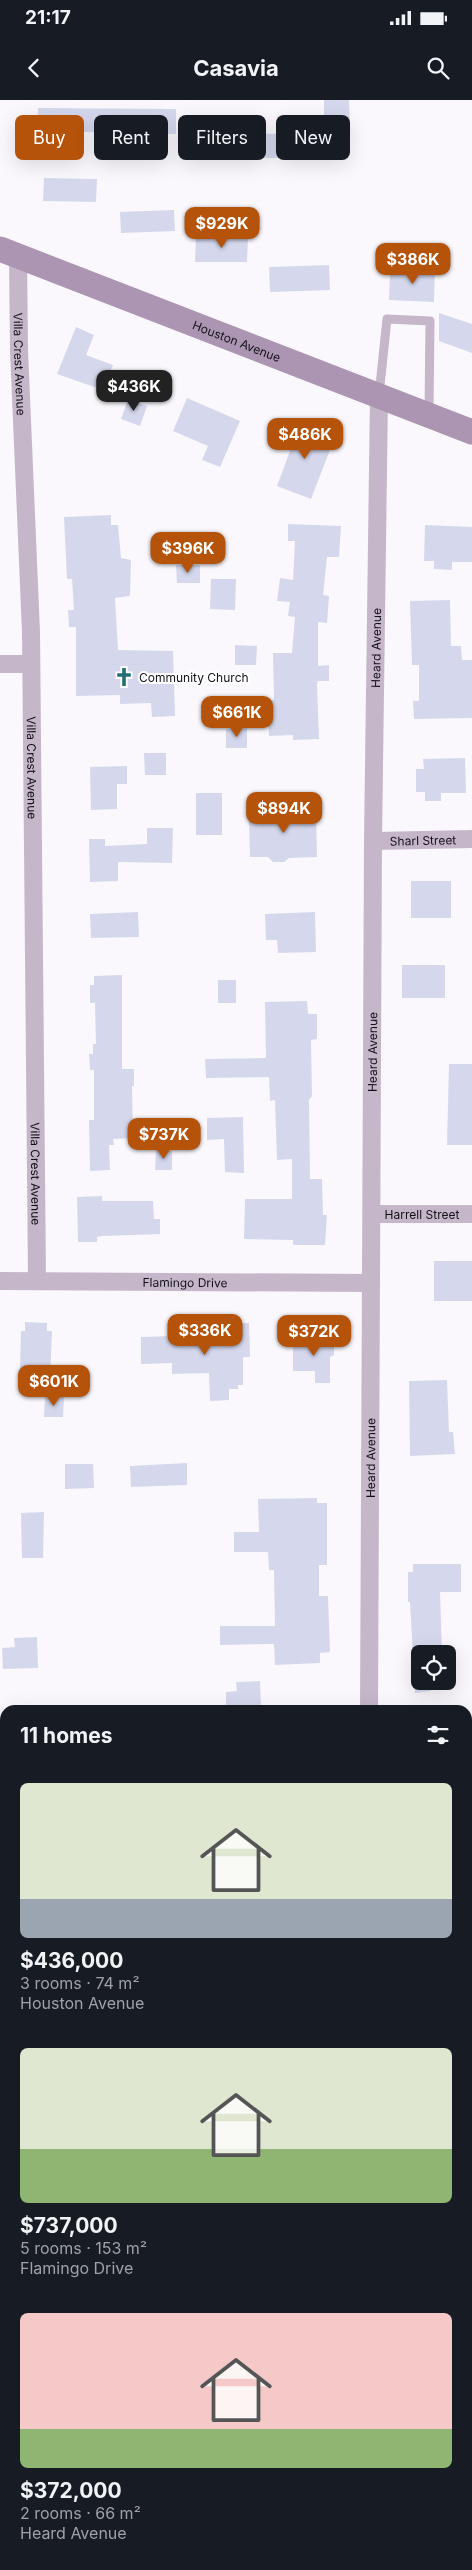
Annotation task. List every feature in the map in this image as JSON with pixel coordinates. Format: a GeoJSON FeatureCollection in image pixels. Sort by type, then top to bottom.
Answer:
{"type":"FeatureCollection","features":[{"type":"Feature","properties":{"kind":"street","name":"Houston Avenue"},"geometry":{"type":"LineString","coordinates":[[9,252],[472,432]]}},
{"type":"Feature","properties":{"kind":"street","name":"Villa Crest Avenue"},"geometry":{"type":"LineString","coordinates":[[9,252],[19,350],[31,664],[37,1280]]}},
{"type":"Feature","properties":{"kind":"street","name":"Heard Avenue"},"geometry":{"type":"LineString","coordinates":[[369,1705],[373,841],[379,395]]}},
{"type":"Feature","properties":{"kind":"street"},"geometry":{"type":"LineString","coordinates":[[0,664],[31,664]]}},
{"type":"Feature","properties":{"kind":"street","name":"Sharl Street"},"geometry":{"type":"LineString","coordinates":[[373,841],[472,839]]}},
{"type":"Feature","properties":{"kind":"street","name":"Harrell Street"},"geometry":{"type":"LineString","coordinates":[[372,1214],[472,1214]]}},
{"type":"Feature","properties":{"kind":"street","name":"Flamingo Drive"},"geometry":{"type":"LineString","coordinates":[[0,1281],[371,1283]]}},
{"type":"Feature","properties":{"kind":"lane"},"geometry":{"type":"LineString","coordinates":[[379,395],[387,319],[430,321],[429,415]]}},
{"type":"Feature","properties":{"kind":"building"},"geometry":{"type":"Polygon","coordinates":[[[324,100],[349,100],[350,115],[324,115],[324,100]]]}},
{"type":"Feature","properties":{"kind":"building"},"geometry":{"type":"Polygon","coordinates":[[[38,108],[176,109],[176,134],[168,134],[168,115],[94,115],[94,132],[84,132],[84,115],[38,115],[38,108]]]}},
{"type":"Feature","properties":{"kind":"building"},"geometry":{"type":"Polygon","coordinates":[[[266,134],[276,134],[276,158],[266,158],[266,134]]]}},
{"type":"Feature","properties":{"kind":"building"},"geometry":{"type":"Polygon","coordinates":[[[44,178],[97,179],[96,202],[43,201],[44,178]]]}},
{"type":"Feature","properties":{"kind":"building"},"geometry":{"type":"Polygon","coordinates":[[[174,210],[175,231],[121,233],[120,212],[174,210]]]}},
{"type":"Feature","properties":{"kind":"building"},"geometry":{"type":"Polygon","coordinates":[[[196,237],[248,237],[247,262],[195,262],[196,237]]]}},
{"type":"Feature","properties":{"kind":"building"},"geometry":{"type":"Polygon","coordinates":[[[329,265],[330,290],[270,292],[269,267],[329,265]]]}},
{"type":"Feature","properties":{"kind":"building"},"geometry":{"type":"Polygon","coordinates":[[[410,267],[435,268],[434,302],[389,300],[390,273],[409,274],[410,267]]]}},
{"type":"Feature","properties":{"kind":"building"},"geometry":{"type":"Polygon","coordinates":[[[439,313],[472,324],[472,353],[439,341],[439,313]]]}},
{"type":"Feature","properties":{"kind":"building"},"geometry":{"type":"Polygon","coordinates":[[[76,327],[94,335],[86,355],[113,365],[103,390],[57,374],[76,327]]]}},
{"type":"Feature","properties":{"kind":"building"},"geometry":{"type":"Polygon","coordinates":[[[187,398],[240,421],[220,467],[202,460],[208,446],[173,431],[187,398]]]}},
{"type":"Feature","properties":{"kind":"building"},"geometry":{"type":"Polygon","coordinates":[[[128,399],[147,406],[140,426],[121,419],[128,399]]]}},
{"type":"Feature","properties":{"kind":"building"},"geometry":{"type":"Polygon","coordinates":[[[296,423],[335,437],[311,499],[277,486],[291,448],[287,446],[296,423]]]}},
{"type":"Feature","properties":{"kind":"building"},"geometry":{"type":"Polygon","coordinates":[[[111,515],[111,525],[118,525],[121,558],[131,560],[130,596],[115,598],[118,650],[173,651],[175,716],[152,717],[151,703],[120,704],[120,695],[76,696],[76,627],[69,627],[68,610],[74,610],[72,579],[67,579],[64,517],[111,515]]]}},
{"type":"Feature","properties":{"kind":"building"},"geometry":{"type":"Polygon","coordinates":[[[288,524],[341,526],[339,557],[327,557],[323,595],[329,596],[327,623],[318,622],[318,666],[329,665],[329,681],[318,681],[317,684],[319,739],[293,740],[293,735],[269,736],[267,700],[274,700],[273,653],[292,653],[295,617],[288,616],[290,602],[277,601],[280,578],[293,580],[295,541],[288,541],[288,524]]]}},
{"type":"Feature","properties":{"kind":"building"},"geometry":{"type":"Polygon","coordinates":[[[425,525],[472,527],[472,562],[452,562],[452,570],[434,569],[434,561],[424,561],[425,525]]]}},
{"type":"Feature","properties":{"kind":"building"},"geometry":{"type":"Polygon","coordinates":[[[176,565],[200,565],[200,583],[177,583],[176,565]]]}},
{"type":"Feature","properties":{"kind":"building"},"geometry":{"type":"Polygon","coordinates":[[[211,579],[236,579],[235,610],[210,609],[211,579]]]}},
{"type":"Feature","properties":{"kind":"building"},"geometry":{"type":"Polygon","coordinates":[[[450,600],[451,646],[461,646],[462,660],[472,660],[472,718],[414,719],[413,701],[419,701],[419,665],[412,665],[410,601],[450,600]]]}},
{"type":"Feature","properties":{"kind":"building"},"geometry":{"type":"Polygon","coordinates":[[[235,645],[257,646],[256,665],[235,665],[235,645]]]}},
{"type":"Feature","properties":{"kind":"building"},"geometry":{"type":"Polygon","coordinates":[[[247,728],[247,748],[226,748],[226,729],[247,728]]]}},
{"type":"Feature","properties":{"kind":"building"},"geometry":{"type":"Polygon","coordinates":[[[144,753],[166,753],[166,775],[145,775],[144,753]]]}},
{"type":"Feature","properties":{"kind":"building"},"geometry":{"type":"Polygon","coordinates":[[[465,758],[466,793],[441,793],[441,801],[425,801],[425,792],[416,792],[416,769],[424,769],[423,759],[465,758]]]}},
{"type":"Feature","properties":{"kind":"building"},"geometry":{"type":"Polygon","coordinates":[[[127,766],[127,784],[117,784],[117,809],[91,810],[90,767],[127,766]]]}},
{"type":"Feature","properties":{"kind":"building"},"geometry":{"type":"Polygon","coordinates":[[[196,793],[222,793],[222,835],[196,835],[196,793]]]}},
{"type":"Feature","properties":{"kind":"building"},"geometry":{"type":"Polygon","coordinates":[[[289,800],[289,811],[316,810],[317,857],[289,858],[284,862],[273,862],[268,857],[250,857],[249,821],[264,821],[263,814],[272,813],[272,801],[289,800]]]}},
{"type":"Feature","properties":{"kind":"building"},"geometry":{"type":"Polygon","coordinates":[[[147,828],[173,828],[172,863],[118,862],[118,881],[90,882],[89,839],[105,839],[105,846],[147,844],[147,828]]]}},
{"type":"Feature","properties":{"kind":"building"},"geometry":{"type":"Polygon","coordinates":[[[411,881],[451,881],[451,918],[411,918],[411,881]]]}},
{"type":"Feature","properties":{"kind":"building"},"geometry":{"type":"Polygon","coordinates":[[[138,912],[139,937],[91,938],[90,914],[138,912]]]}},
{"type":"Feature","properties":{"kind":"building"},"geometry":{"type":"Polygon","coordinates":[[[315,912],[316,952],[278,953],[277,940],[266,940],[265,914],[315,912]]]}},
{"type":"Feature","properties":{"kind":"building"},"geometry":{"type":"Polygon","coordinates":[[[402,965],[445,965],[445,998],[402,998],[402,965]]]}},
{"type":"Feature","properties":{"kind":"building"},"geometry":{"type":"Polygon","coordinates":[[[122,975],[122,1069],[134,1069],[134,1086],[132,1086],[133,1138],[113,1139],[114,1145],[109,1145],[110,1170],[90,1171],[89,1120],[94,1120],[94,1070],[90,1070],[89,1054],[93,1054],[93,1044],[96,1044],[95,1003],[90,1003],[90,985],[94,985],[94,976],[122,975]]]}},
{"type":"Feature","properties":{"kind":"building"},"geometry":{"type":"Polygon","coordinates":[[[218,980],[236,980],[236,1003],[218,1003],[218,980]]]}},
{"type":"Feature","properties":{"kind":"building"},"geometry":{"type":"Polygon","coordinates":[[[307,1001],[308,1014],[317,1014],[317,1039],[311,1040],[312,1096],[309,1100],[310,1179],[322,1179],[323,1215],[327,1215],[325,1245],[293,1245],[293,1240],[244,1239],[245,1199],[292,1199],[292,1159],[277,1160],[275,1100],[270,1101],[269,1077],[206,1078],[205,1059],[266,1058],[265,1002],[307,1001]]]}},
{"type":"Feature","properties":{"kind":"building"},"geometry":{"type":"Polygon","coordinates":[[[449,1064],[472,1064],[472,1145],[447,1145],[449,1064]]]}},
{"type":"Feature","properties":{"kind":"building"},"geometry":{"type":"Polygon","coordinates":[[[243,1117],[244,1173],[225,1172],[224,1139],[207,1140],[207,1118],[243,1117]]]}},
{"type":"Feature","properties":{"kind":"building"},"geometry":{"type":"Polygon","coordinates":[[[156,1150],[172,1151],[172,1170],[155,1170],[156,1150]]]}},
{"type":"Feature","properties":{"kind":"building"},"geometry":{"type":"Polygon","coordinates":[[[102,1196],[102,1201],[153,1201],[154,1219],[160,1219],[160,1234],[103,1236],[97,1237],[97,1242],[78,1242],[77,1197],[102,1196]]]}},
{"type":"Feature","properties":{"kind":"building"},"geometry":{"type":"Polygon","coordinates":[[[434,1261],[472,1261],[472,1301],[434,1301],[434,1261]]]}},
{"type":"Feature","properties":{"kind":"building"},"geometry":{"type":"Polygon","coordinates":[[[25,1322],[47,1323],[47,1331],[52,1331],[50,1378],[35,1378],[35,1370],[20,1370],[21,1331],[25,1331],[25,1322]]]}},
{"type":"Feature","properties":{"kind":"building"},"geometry":{"type":"Polygon","coordinates":[[[249,1323],[250,1357],[243,1357],[243,1385],[238,1385],[238,1389],[229,1389],[229,1400],[210,1401],[209,1373],[172,1374],[172,1363],[141,1364],[141,1337],[171,1336],[171,1341],[207,1341],[206,1324],[249,1323]]]}},
{"type":"Feature","properties":{"kind":"building"},"geometry":{"type":"Polygon","coordinates":[[[293,1336],[334,1339],[334,1355],[330,1357],[330,1383],[315,1383],[315,1371],[293,1371],[293,1336]]]}},
{"type":"Feature","properties":{"kind":"building"},"geometry":{"type":"Polygon","coordinates":[[[447,1380],[449,1432],[453,1432],[455,1454],[410,1456],[409,1381],[447,1380]]]}},
{"type":"Feature","properties":{"kind":"building"},"geometry":{"type":"Polygon","coordinates":[[[45,1396],[64,1397],[63,1417],[44,1417],[45,1396]]]}},
{"type":"Feature","properties":{"kind":"building"},"geometry":{"type":"Polygon","coordinates":[[[187,1463],[187,1485],[131,1487],[130,1466],[187,1463]]]}},
{"type":"Feature","properties":{"kind":"building"},"geometry":{"type":"Polygon","coordinates":[[[65,1464],[93,1464],[94,1488],[65,1489],[65,1464]]]}},
{"type":"Feature","properties":{"kind":"building"},"geometry":{"type":"Polygon","coordinates":[[[317,1498],[317,1503],[327,1503],[327,1565],[319,1565],[319,1596],[328,1596],[330,1652],[320,1653],[320,1663],[275,1665],[274,1644],[220,1645],[220,1626],[275,1626],[274,1570],[269,1570],[268,1552],[234,1552],[234,1532],[259,1532],[258,1499],[317,1498]]]}},
{"type":"Feature","properties":{"kind":"building"},"geometry":{"type":"Polygon","coordinates":[[[44,1512],[43,1558],[22,1558],[21,1513],[44,1512]]]}},
{"type":"Feature","properties":{"kind":"building"},"geometry":{"type":"Polygon","coordinates":[[[413,1564],[461,1564],[461,1592],[440,1592],[442,1645],[412,1645],[410,1602],[408,1602],[408,1572],[413,1572],[413,1564]]]}},
{"type":"Feature","properties":{"kind":"building"},"geometry":{"type":"Polygon","coordinates":[[[37,1637],[38,1668],[3,1669],[2,1648],[15,1647],[14,1638],[37,1637]]]}},
{"type":"Feature","properties":{"kind":"building"},"geometry":{"type":"Polygon","coordinates":[[[260,1681],[261,1705],[226,1705],[226,1692],[237,1691],[236,1682],[260,1681]]]}},
{"type":"Feature","properties":{"kind":"building"},"geometry":{"type":"Polygon","coordinates":[[[415,1690],[431,1690],[431,1691],[415,1693],[415,1690]]]}},
{"type":"Feature","properties":{"kind":"place","name":"Community Church"},"geometry":{"type":"Point","coordinates":[124,677]}}]}
